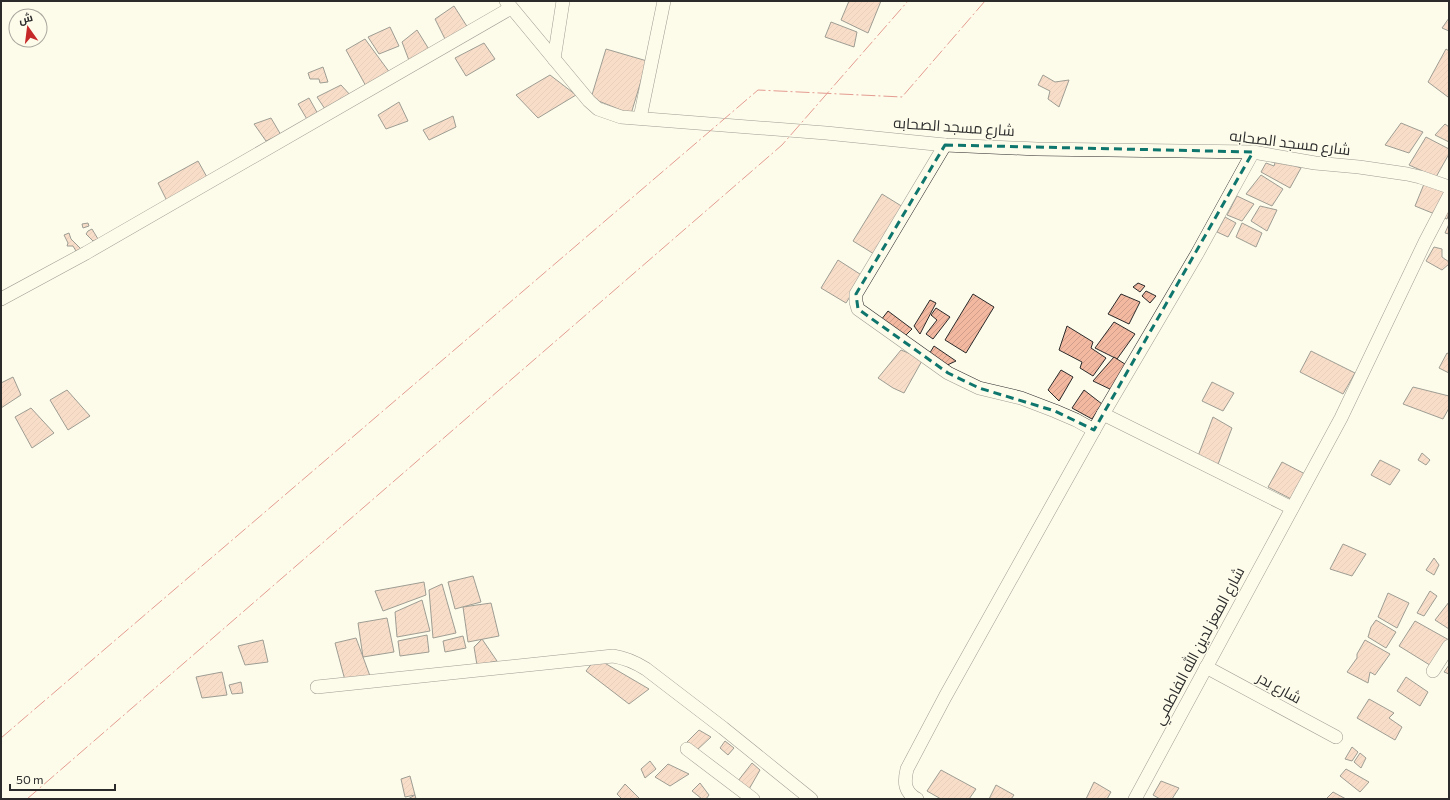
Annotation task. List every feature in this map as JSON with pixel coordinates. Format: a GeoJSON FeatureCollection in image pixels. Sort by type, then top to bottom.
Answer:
{"type":"FeatureCollection","features":[{"type":"Feature","properties":{"kind":"street"},"geometry":{"type":"LineString","coordinates":[[554,59],[563,1]]}},
{"type":"Feature","properties":{"kind":"street"},"geometry":{"type":"LineString","coordinates":[[640,118],[664,1]]}},
{"type":"Feature","properties":{"kind":"street"},"geometry":{"type":"LineString","coordinates":[[1,299],[86,253],[508,4]]}},
{"type":"Feature","properties":{"kind":"street","name":"شارع مسجد الصحابه"},"geometry":{"type":"LineString","coordinates":[[508,4],[589,101],[598,109],[621,117],[826,133],[945,145],[1037,149],[1254,152],[1315,163],[1359,167],[1407,174],[1449,187]]}},
{"type":"Feature","properties":{"kind":"street"},"geometry":{"type":"LineString","coordinates":[[945,145],[856,294],[858,309],[948,373],[979,388],[1021,398],[1050,409],[1076,420],[1094,430]]}},
{"type":"Feature","properties":{"kind":"street"},"geometry":{"type":"LineString","coordinates":[[917,799],[906,790],[904,781],[907,769],[945,697],[1094,430],[1197,254],[1254,152]]}},
{"type":"Feature","properties":{"kind":"street"},"geometry":{"type":"LineString","coordinates":[[1103,414],[1292,508],[1341,418],[1449,196]]}},
{"type":"Feature","properties":{"kind":"street","name":"شارع المعز لدين الله الفاطمي"},"geometry":{"type":"LineString","coordinates":[[1135,799],[1292,508]]}},
{"type":"Feature","properties":{"kind":"street"},"geometry":{"type":"LineString","coordinates":[[1433,671],[1449,646]]}},
{"type":"Feature","properties":{"kind":"street"},"geometry":{"type":"LineString","coordinates":[[317,687],[613,656],[623,657],[634,661],[646,669],[811,799]]}},
{"type":"Feature","properties":{"kind":"street","name":"شارع بدر"},"geometry":{"type":"LineString","coordinates":[[1206,667],[1336,737]]}},
{"type":"Feature","properties":{"kind":"street"},"geometry":{"type":"LineString","coordinates":[[687,749],[753,799]]}},
{"type":"Feature","properties":{"kind":"highlighted area"},"geometry":{"type":"Polygon","coordinates":[[[945,145],[1253,152],[1094,430],[1055,411],[979,388],[948,373],[858,309],[856,294],[945,145]]]}},
{"type":"Feature","properties":{"kind":"building"},"geometry":{"type":"Polygon","coordinates":[[[849,1],[881,1],[868,33],[841,20],[849,1]]]}},
{"type":"Feature","properties":{"kind":"building"},"geometry":{"type":"Polygon","coordinates":[[[454,6],[468,28],[446,41],[435,19],[454,6]]]}},
{"type":"Feature","properties":{"kind":"building"},"geometry":{"type":"Polygon","coordinates":[[[1449,18],[1449,31],[1442,28],[1449,18]]]}},
{"type":"Feature","properties":{"kind":"building"},"geometry":{"type":"Polygon","coordinates":[[[831,22],[857,32],[854,47],[825,37],[831,22]]]}},
{"type":"Feature","properties":{"kind":"building"},"geometry":{"type":"Polygon","coordinates":[[[390,27],[399,46],[379,54],[368,37],[390,27]]]}},
{"type":"Feature","properties":{"kind":"building"},"geometry":{"type":"Polygon","coordinates":[[[417,30],[430,51],[410,63],[402,42],[417,30]]]}},
{"type":"Feature","properties":{"kind":"building"},"geometry":{"type":"Polygon","coordinates":[[[365,39],[390,73],[367,88],[346,50],[365,39]]]}},
{"type":"Feature","properties":{"kind":"building"},"geometry":{"type":"Polygon","coordinates":[[[484,43],[495,59],[466,76],[455,58],[484,43]]]}},
{"type":"Feature","properties":{"kind":"building"},"geometry":{"type":"Polygon","coordinates":[[[606,49],[647,61],[631,114],[591,98],[606,49]]]}},
{"type":"Feature","properties":{"kind":"building"},"geometry":{"type":"Polygon","coordinates":[[[1446,49],[1449,51],[1448,97],[1428,82],[1446,49]]]}},
{"type":"Feature","properties":{"kind":"building"},"geometry":{"type":"Polygon","coordinates":[[[323,67],[328,82],[320,83],[319,79],[310,79],[308,73],[323,67]]]}},
{"type":"Feature","properties":{"kind":"building"},"geometry":{"type":"Polygon","coordinates":[[[550,75],[576,95],[538,118],[516,95],[550,75]]]}},
{"type":"Feature","properties":{"kind":"building"},"geometry":{"type":"Polygon","coordinates":[[[1043,75],[1055,82],[1069,80],[1059,107],[1048,99],[1050,91],[1038,85],[1043,75]]]}},
{"type":"Feature","properties":{"kind":"building"},"geometry":{"type":"Polygon","coordinates":[[[341,85],[352,97],[325,109],[317,97],[341,85]]]}},
{"type":"Feature","properties":{"kind":"building"},"geometry":{"type":"Polygon","coordinates":[[[309,98],[318,114],[308,121],[298,104],[309,98]]]}},
{"type":"Feature","properties":{"kind":"building"},"geometry":{"type":"Polygon","coordinates":[[[399,102],[408,121],[386,129],[378,115],[399,102]]]}},
{"type":"Feature","properties":{"kind":"building"},"geometry":{"type":"Polygon","coordinates":[[[453,116],[456,127],[429,140],[423,130],[453,116]]]}},
{"type":"Feature","properties":{"kind":"building"},"geometry":{"type":"Polygon","coordinates":[[[271,118],[281,135],[266,141],[254,124],[271,118]]]}},
{"type":"Feature","properties":{"kind":"building"},"geometry":{"type":"Polygon","coordinates":[[[1401,123],[1423,132],[1409,153],[1385,145],[1401,123]]]}},
{"type":"Feature","properties":{"kind":"building"},"geometry":{"type":"Polygon","coordinates":[[[1445,124],[1449,127],[1449,142],[1435,135],[1445,124]]]}},
{"type":"Feature","properties":{"kind":"building"},"geometry":{"type":"Polygon","coordinates":[[[1426,137],[1449,149],[1449,154],[1436,177],[1409,165],[1426,137]]]}},
{"type":"Feature","properties":{"kind":"building"},"geometry":{"type":"Polygon","coordinates":[[[1276,159],[1301,168],[1290,188],[1261,172],[1266,163],[1274,166],[1276,159]]]}},
{"type":"Feature","properties":{"kind":"building"},"geometry":{"type":"Polygon","coordinates":[[[198,161],[208,179],[168,203],[158,183],[198,161]]]}},
{"type":"Feature","properties":{"kind":"building"},"geometry":{"type":"Polygon","coordinates":[[[1261,175],[1283,189],[1272,206],[1246,194],[1261,175]]]}},
{"type":"Feature","properties":{"kind":"building"},"geometry":{"type":"Polygon","coordinates":[[[1424,184],[1449,194],[1449,213],[1447,219],[1415,206],[1424,184]]]}},
{"type":"Feature","properties":{"kind":"building"},"geometry":{"type":"Polygon","coordinates":[[[882,194],[903,207],[874,254],[853,241],[882,194]]]}},
{"type":"Feature","properties":{"kind":"building"},"geometry":{"type":"Polygon","coordinates":[[[1237,196],[1254,204],[1242,221],[1227,215],[1237,196]]]}},
{"type":"Feature","properties":{"kind":"building"},"geometry":{"type":"Polygon","coordinates":[[[1260,206],[1277,210],[1267,231],[1251,221],[1260,206]]]}},
{"type":"Feature","properties":{"kind":"building"},"geometry":{"type":"Polygon","coordinates":[[[1225,217],[1236,223],[1228,237],[1217,232],[1225,217]]]}},
{"type":"Feature","properties":{"kind":"building"},"geometry":{"type":"Polygon","coordinates":[[[88,223],[89,226],[83,228],[82,224],[88,223]]]}},
{"type":"Feature","properties":{"kind":"building"},"geometry":{"type":"Polygon","coordinates":[[[1242,223],[1262,233],[1256,247],[1236,237],[1242,223]]]}},
{"type":"Feature","properties":{"kind":"building"},"geometry":{"type":"Polygon","coordinates":[[[1449,224],[1449,234],[1445,233],[1449,224]]]}},
{"type":"Feature","properties":{"kind":"building"},"geometry":{"type":"Polygon","coordinates":[[[92,229],[98,239],[93,241],[86,234],[92,229]]]}},
{"type":"Feature","properties":{"kind":"building"},"geometry":{"type":"Polygon","coordinates":[[[69,233],[71,239],[81,249],[76,251],[73,246],[67,246],[68,243],[64,235],[69,233]]]}},
{"type":"Feature","properties":{"kind":"building"},"geometry":{"type":"Polygon","coordinates":[[[1434,247],[1442,249],[1442,257],[1449,262],[1449,264],[1442,270],[1426,261],[1434,247]]]}},
{"type":"Feature","properties":{"kind":"building"},"geometry":{"type":"Polygon","coordinates":[[[838,260],[863,276],[846,303],[821,288],[838,260]]]}},
{"type":"Feature","properties":{"kind":"building"},"geometry":{"type":"Polygon","coordinates":[[[1138,283],[1145,286],[1140,292],[1133,287],[1138,283]]]}},
{"type":"Feature","properties":{"kind":"building"},"geometry":{"type":"Polygon","coordinates":[[[1146,291],[1156,296],[1150,303],[1142,296],[1146,291]]]}},
{"type":"Feature","properties":{"kind":"building"},"geometry":{"type":"Polygon","coordinates":[[[973,294],[994,307],[966,353],[945,340],[973,294]]]}},
{"type":"Feature","properties":{"kind":"building"},"geometry":{"type":"Polygon","coordinates":[[[1121,294],[1140,302],[1129,324],[1108,314],[1121,294]]]}},
{"type":"Feature","properties":{"kind":"building"},"geometry":{"type":"Polygon","coordinates":[[[930,300],[936,303],[920,334],[914,326],[930,300]]]}},
{"type":"Feature","properties":{"kind":"building"},"geometry":{"type":"Polygon","coordinates":[[[936,308],[950,317],[933,339],[926,334],[937,320],[931,315],[936,308]]]}},
{"type":"Feature","properties":{"kind":"building"},"geometry":{"type":"Polygon","coordinates":[[[888,311],[912,329],[904,337],[881,320],[888,311]]]}},
{"type":"Feature","properties":{"kind":"building"},"geometry":{"type":"Polygon","coordinates":[[[1114,322],[1135,334],[1117,359],[1095,348],[1114,322]]]}},
{"type":"Feature","properties":{"kind":"building"},"geometry":{"type":"Polygon","coordinates":[[[1067,326],[1093,342],[1091,348],[1106,358],[1093,376],[1080,368],[1082,362],[1059,350],[1067,326]]]}},
{"type":"Feature","properties":{"kind":"building"},"geometry":{"type":"Polygon","coordinates":[[[934,346],[956,361],[943,367],[928,356],[934,346]]]}},
{"type":"Feature","properties":{"kind":"building"},"geometry":{"type":"Polygon","coordinates":[[[901,350],[923,359],[904,393],[878,378],[901,350]]]}},
{"type":"Feature","properties":{"kind":"building"},"geometry":{"type":"Polygon","coordinates":[[[1311,351],[1355,373],[1343,394],[1300,372],[1311,351]]]}},
{"type":"Feature","properties":{"kind":"building"},"geometry":{"type":"Polygon","coordinates":[[[1447,353],[1449,354],[1449,373],[1439,368],[1447,353]]]}},
{"type":"Feature","properties":{"kind":"building"},"geometry":{"type":"Polygon","coordinates":[[[1114,357],[1131,368],[1114,391],[1093,381],[1114,357]]]}},
{"type":"Feature","properties":{"kind":"building"},"geometry":{"type":"Polygon","coordinates":[[[1061,370],[1073,377],[1059,401],[1048,390],[1061,370]]]}},
{"type":"Feature","properties":{"kind":"building"},"geometry":{"type":"Polygon","coordinates":[[[13,377],[21,395],[1,408],[1,383],[13,377]]]}},
{"type":"Feature","properties":{"kind":"building"},"geometry":{"type":"Polygon","coordinates":[[[1212,382],[1234,393],[1223,411],[1202,401],[1212,382]]]}},
{"type":"Feature","properties":{"kind":"building"},"geometry":{"type":"Polygon","coordinates":[[[1413,387],[1449,396],[1449,408],[1443,419],[1403,404],[1413,387]]]}},
{"type":"Feature","properties":{"kind":"building"},"geometry":{"type":"Polygon","coordinates":[[[67,390],[90,416],[68,430],[50,400],[67,390]]]}},
{"type":"Feature","properties":{"kind":"building"},"geometry":{"type":"Polygon","coordinates":[[[1084,390],[1102,404],[1092,419],[1072,408],[1084,390]]]}},
{"type":"Feature","properties":{"kind":"building"},"geometry":{"type":"Polygon","coordinates":[[[31,408],[54,433],[32,448],[15,417],[31,408]]]}},
{"type":"Feature","properties":{"kind":"building"},"geometry":{"type":"Polygon","coordinates":[[[1213,417],[1232,428],[1217,467],[1198,456],[1213,417]]]}},
{"type":"Feature","properties":{"kind":"building"},"geometry":{"type":"Polygon","coordinates":[[[1422,453],[1430,460],[1426,465],[1418,460],[1422,453]]]}},
{"type":"Feature","properties":{"kind":"building"},"geometry":{"type":"Polygon","coordinates":[[[1380,460],[1400,470],[1390,485],[1371,475],[1380,460]]]}},
{"type":"Feature","properties":{"kind":"building"},"geometry":{"type":"Polygon","coordinates":[[[1282,462],[1307,475],[1293,500],[1268,487],[1282,462]]]}},
{"type":"Feature","properties":{"kind":"building"},"geometry":{"type":"Polygon","coordinates":[[[1343,544],[1366,554],[1352,576],[1330,569],[1343,544]]]}},
{"type":"Feature","properties":{"kind":"building"},"geometry":{"type":"Polygon","coordinates":[[[1434,558],[1439,565],[1434,575],[1426,570],[1434,558]]]}},
{"type":"Feature","properties":{"kind":"building"},"geometry":{"type":"Polygon","coordinates":[[[473,576],[481,602],[455,609],[448,582],[473,576]]]}},
{"type":"Feature","properties":{"kind":"building"},"geometry":{"type":"Polygon","coordinates":[[[424,582],[426,595],[383,611],[375,591],[424,582]]]}},
{"type":"Feature","properties":{"kind":"building"},"geometry":{"type":"Polygon","coordinates":[[[442,584],[456,633],[433,638],[429,590],[442,584]]]}},
{"type":"Feature","properties":{"kind":"building"},"geometry":{"type":"Polygon","coordinates":[[[1430,591],[1437,596],[1424,616],[1417,613],[1430,591]]]}},
{"type":"Feature","properties":{"kind":"building"},"geometry":{"type":"Polygon","coordinates":[[[1388,593],[1409,603],[1397,628],[1378,617],[1388,593]]]}},
{"type":"Feature","properties":{"kind":"building"},"geometry":{"type":"Polygon","coordinates":[[[422,600],[430,631],[397,637],[395,612],[422,600]]]}},
{"type":"Feature","properties":{"kind":"building"},"geometry":{"type":"Polygon","coordinates":[[[1449,602],[1449,629],[1435,620],[1449,602]]]}},
{"type":"Feature","properties":{"kind":"building"},"geometry":{"type":"Polygon","coordinates":[[[491,603],[499,636],[468,642],[463,607],[491,603]]]}},
{"type":"Feature","properties":{"kind":"building"},"geometry":{"type":"Polygon","coordinates":[[[387,618],[394,652],[363,657],[358,623],[387,618]]]}},
{"type":"Feature","properties":{"kind":"building"},"geometry":{"type":"Polygon","coordinates":[[[1376,620],[1396,632],[1386,648],[1368,637],[1371,627],[1376,620]]]}},
{"type":"Feature","properties":{"kind":"building"},"geometry":{"type":"Polygon","coordinates":[[[1415,621],[1449,640],[1433,667],[1399,646],[1415,621]]]}},
{"type":"Feature","properties":{"kind":"building"},"geometry":{"type":"Polygon","coordinates":[[[427,635],[429,652],[400,656],[398,641],[427,635]]]}},
{"type":"Feature","properties":{"kind":"building"},"geometry":{"type":"Polygon","coordinates":[[[463,636],[466,648],[445,652],[443,641],[463,636]]]}},
{"type":"Feature","properties":{"kind":"building"},"geometry":{"type":"Polygon","coordinates":[[[356,638],[370,676],[346,684],[335,643],[356,638]]]}},
{"type":"Feature","properties":{"kind":"building"},"geometry":{"type":"Polygon","coordinates":[[[482,639],[497,661],[477,665],[474,647],[482,639]]]}},
{"type":"Feature","properties":{"kind":"building"},"geometry":{"type":"Polygon","coordinates":[[[263,640],[268,662],[245,665],[238,646],[263,640]]]}},
{"type":"Feature","properties":{"kind":"building"},"geometry":{"type":"Polygon","coordinates":[[[1365,640],[1390,654],[1375,675],[1370,672],[1368,683],[1347,672],[1357,658],[1357,654],[1365,640]]]}},
{"type":"Feature","properties":{"kind":"building"},"geometry":{"type":"Polygon","coordinates":[[[596,658],[649,689],[629,704],[586,671],[596,658]]]}},
{"type":"Feature","properties":{"kind":"building"},"geometry":{"type":"Polygon","coordinates":[[[1449,665],[1449,674],[1444,672],[1449,665]]]}},
{"type":"Feature","properties":{"kind":"building"},"geometry":{"type":"Polygon","coordinates":[[[222,672],[227,695],[202,698],[196,677],[222,672]]]}},
{"type":"Feature","properties":{"kind":"building"},"geometry":{"type":"Polygon","coordinates":[[[1406,677],[1428,692],[1420,706],[1397,691],[1406,677]]]}},
{"type":"Feature","properties":{"kind":"building"},"geometry":{"type":"Polygon","coordinates":[[[241,682],[243,693],[232,694],[229,685],[241,682]]]}},
{"type":"Feature","properties":{"kind":"building"},"geometry":{"type":"Polygon","coordinates":[[[1369,699],[1394,713],[1389,718],[1402,727],[1395,740],[1357,718],[1369,699]]]}},
{"type":"Feature","properties":{"kind":"building"},"geometry":{"type":"Polygon","coordinates":[[[699,730],[711,737],[697,750],[686,743],[699,730]]]}},
{"type":"Feature","properties":{"kind":"building"},"geometry":{"type":"Polygon","coordinates":[[[725,741],[734,748],[728,755],[720,748],[725,741]]]}},
{"type":"Feature","properties":{"kind":"building"},"geometry":{"type":"Polygon","coordinates":[[[1352,747],[1358,752],[1352,761],[1345,759],[1352,747]]]}},
{"type":"Feature","properties":{"kind":"building"},"geometry":{"type":"Polygon","coordinates":[[[1360,753],[1366,758],[1361,768],[1354,762],[1360,753]]]}},
{"type":"Feature","properties":{"kind":"building"},"geometry":{"type":"Polygon","coordinates":[[[650,761],[656,769],[645,778],[641,769],[650,761]]]}},
{"type":"Feature","properties":{"kind":"building"},"geometry":{"type":"Polygon","coordinates":[[[752,763],[760,770],[748,791],[738,781],[752,763]]]}},
{"type":"Feature","properties":{"kind":"building"},"geometry":{"type":"Polygon","coordinates":[[[668,764],[689,774],[670,786],[655,777],[668,764]]]}},
{"type":"Feature","properties":{"kind":"building"},"geometry":{"type":"Polygon","coordinates":[[[1346,769],[1369,782],[1360,792],[1340,776],[1346,769]]]}},
{"type":"Feature","properties":{"kind":"building"},"geometry":{"type":"Polygon","coordinates":[[[941,770],[976,789],[969,799],[941,799],[927,791],[941,770]]]}},
{"type":"Feature","properties":{"kind":"building"},"geometry":{"type":"Polygon","coordinates":[[[410,776],[415,795],[405,797],[401,779],[410,776]]]}},
{"type":"Feature","properties":{"kind":"building"},"geometry":{"type":"Polygon","coordinates":[[[1161,781],[1179,788],[1172,799],[1160,799],[1153,795],[1161,781]]]}},
{"type":"Feature","properties":{"kind":"building"},"geometry":{"type":"Polygon","coordinates":[[[1094,782],[1111,792],[1107,799],[1086,799],[1094,782]]]}},
{"type":"Feature","properties":{"kind":"building"},"geometry":{"type":"Polygon","coordinates":[[[700,783],[709,795],[706,799],[702,799],[692,791],[700,783]]]}},
{"type":"Feature","properties":{"kind":"building"},"geometry":{"type":"Polygon","coordinates":[[[625,784],[640,799],[622,799],[617,794],[625,784]]]}},
{"type":"Feature","properties":{"kind":"building"},"geometry":{"type":"Polygon","coordinates":[[[996,785],[1014,795],[1011,799],[989,799],[996,785]]]}},
{"type":"Feature","properties":{"kind":"building"},"geometry":{"type":"Polygon","coordinates":[[[1333,792],[1346,799],[1326,799],[1333,792]]]}},
{"type":"Feature","properties":{"kind":"building"},"geometry":{"type":"Polygon","coordinates":[[[415,795],[416,799],[408,799],[415,795]]]}},
{"type":"Feature","properties":{"kind":"power"},"geometry":{"type":"LineString","coordinates":[[27,799],[782,145],[908,1]]}},
{"type":"Feature","properties":{"kind":"power"},"geometry":{"type":"LineString","coordinates":[[1,738],[758,90],[902,97],[985,1]]}}]}
